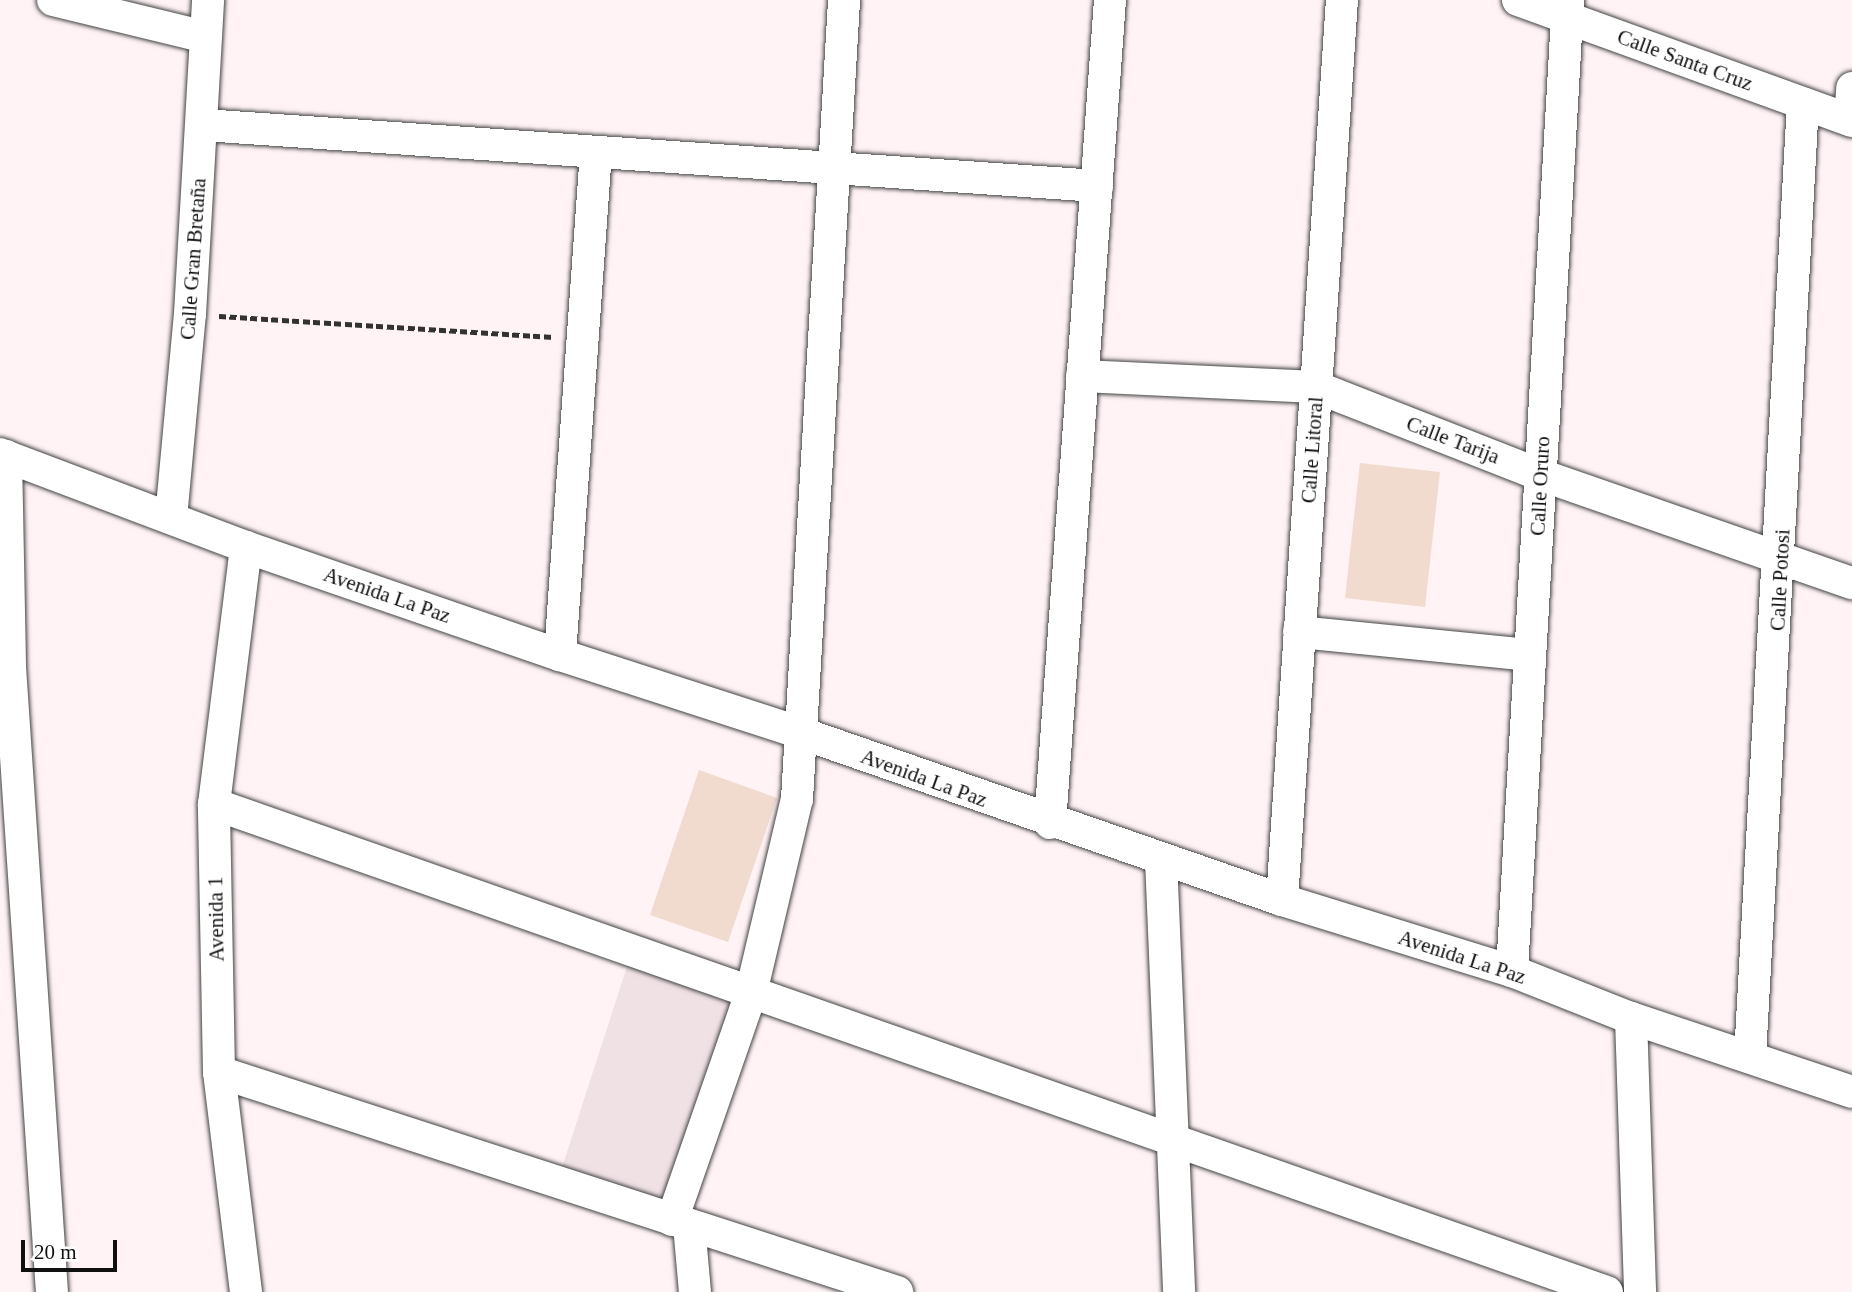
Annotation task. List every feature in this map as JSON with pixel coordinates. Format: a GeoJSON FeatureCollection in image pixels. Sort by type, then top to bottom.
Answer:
{"type":"FeatureCollection","features":[{"type":"Feature","properties":{"kind":"street"},"geometry":{"type":"LineString","coordinates":[[53,0],[206,37]]}},
{"type":"Feature","properties":{"kind":"street","name":"Calle Gran Bretaña"},"geometry":{"type":"LineString","coordinates":[[171,518],[190,314],[203,125],[208,0]]}},
{"type":"Feature","properties":{"kind":"street"},"geometry":{"type":"LineString","coordinates":[[695,1292],[680,1223],[751,993],[797,799],[844,0]]}},
{"type":"Feature","properties":{"kind":"street"},"geometry":{"type":"LineString","coordinates":[[1050,823],[1110,0]]}},
{"type":"Feature","properties":{"kind":"street","name":"Calle Litoral"},"geometry":{"type":"LineString","coordinates":[[1282,900],[1342,0]]}},
{"type":"Feature","properties":{"kind":"street","name":"Calle Santa Cruz"},"geometry":{"type":"LineString","coordinates":[[1518,0],[1567,9],[1851,120]]}},
{"type":"Feature","properties":{"kind":"street","name":"Calle Oruro"},"geometry":{"type":"LineString","coordinates":[[1512,971],[1567,9]]}},
{"type":"Feature","properties":{"kind":"street"},"geometry":{"type":"LineString","coordinates":[[1851,120],[1852,88]]}},
{"type":"Feature","properties":{"kind":"street","name":"Calle Potosi"},"geometry":{"type":"LineString","coordinates":[[1750,1057],[1781,555],[1803,103]]}},
{"type":"Feature","properties":{"kind":"street"},"geometry":{"type":"LineString","coordinates":[[203,125],[1097,186]]}},
{"type":"Feature","properties":{"kind":"street"},"geometry":{"type":"LineString","coordinates":[[560,655],[580,338],[596,152]]}},
{"type":"Feature","properties":{"kind":"street","name":"Calle Tarija"},"geometry":{"type":"LineString","coordinates":[[1082,376],[1316,387],[1541,475],[1781,555],[1852,583]]}},
{"type":"Feature","properties":{"kind":"street"},"geometry":{"type":"LineString","coordinates":[[3,455],[10,667],[52,1292]]}},
{"type":"Feature","properties":{"kind":"street","name":"Avenida La Paz"},"geometry":{"type":"LineString","coordinates":[[3,455],[246,547],[560,655],[801,733],[1050,823],[1282,900],[1512,971],[1631,1018],[1852,1091]]}},
{"type":"Feature","properties":{"kind":"street","name":"Avenida 1"},"geometry":{"type":"LineString","coordinates":[[246,547],[214,804],[219,1072],[246,1292]]}},
{"type":"Feature","properties":{"kind":"street"},"geometry":{"type":"LineString","coordinates":[[1299,632],[1530,655]]}},
{"type":"Feature","properties":{"kind":"street"},"geometry":{"type":"LineString","coordinates":[[214,804],[1607,1292]]}},
{"type":"Feature","properties":{"kind":"street"},"geometry":{"type":"LineString","coordinates":[[1161,859],[1180,1292]]}},
{"type":"Feature","properties":{"kind":"street"},"geometry":{"type":"LineString","coordinates":[[1631,1018],[1640,1292]]}},
{"type":"Feature","properties":{"kind":"street"},"geometry":{"type":"LineString","coordinates":[[219,1072],[897,1292]]}},
{"type":"Feature","properties":{"kind":"path"},"geometry":{"type":"LineString","coordinates":[[190,314],[580,338]]}},
{"type":"Feature","properties":{"kind":"shaded area"},"geometry":{"type":"Polygon","coordinates":[[[1360,463],[1440,472],[1425,607],[1345,598],[1360,463]]]}},
{"type":"Feature","properties":{"kind":"shaded area"},"geometry":{"type":"Polygon","coordinates":[[[699,770],[777,798],[728,942],[650,915],[699,770]]]}},
{"type":"Feature","properties":{"kind":"shaded area"},"geometry":{"type":"Polygon","coordinates":[[[632,951],[742,990],[672,1220],[557,1183],[632,951]]]}}]}
